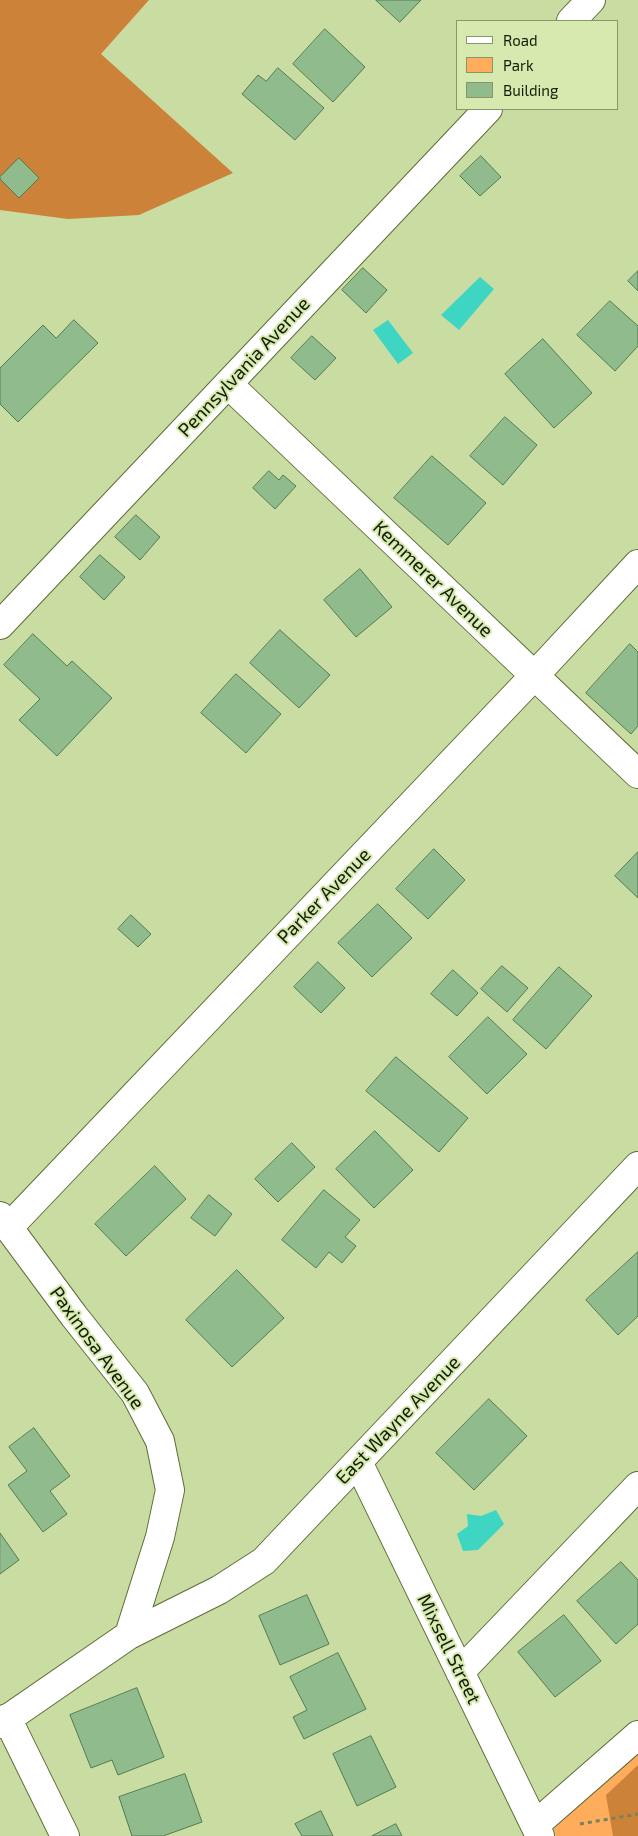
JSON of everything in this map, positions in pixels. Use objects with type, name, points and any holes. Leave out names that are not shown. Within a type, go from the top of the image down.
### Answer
[{"type":"street","points":[[572,20],[591,0]]},
{"type":"street","name":"Pennsylvania Avenue","points":[[0,626],[487,110]]},
{"type":"street","name":"Kemmerer Avenue","points":[[228,384],[638,774]]},
{"type":"street","name":"Parker Avenue","points":[[4,1221],[535,675],[638,564]]},
{"type":"street","name":"East Wayne Avenue","points":[[4,1721],[129,1635],[219,1590],[264,1561],[638,1166]]},
{"type":"street","name":"Paxinosa Avenue","points":[[4,1221],[74,1316],[135,1393],[160,1441],[170,1490],[160,1537],[129,1635]]},
{"type":"street","name":"Mixsell Street","points":[[358,1462],[537,1831]]},
{"type":"street","points":[[460,1672],[638,1486]]},
{"type":"street","points":[[4,1721],[65,1836]]},
{"type":"street","points":[[537,1831],[638,1735]]},
{"type":"path","points":[[578,1824],[588,1824],[638,1814]]},
{"type":"green space","points":[[638,1750],[638,1836],[556,1836],[553,1830],[573,1808]]},
{"type":"shaded area","points":[[0,0],[149,0],[101,54],[233,173],[139,215],[68,219],[0,210]]},
{"type":"shaded area","points":[[638,1765],[638,1836],[613,1836],[606,1795]]},
{"type":"water","points":[[480,277],[494,289],[459,330],[441,315]]},
{"type":"water","points":[[388,320],[413,353],[398,364],[373,330]]},
{"type":"water","points":[[496,1510],[504,1524],[478,1550],[463,1551],[457,1534],[468,1526],[467,1514],[481,1516]]},
{"type":"building","points":[[376,0],[421,0],[400,22]]},
{"type":"building","points":[[325,29],[365,67],[333,102],[293,64]]},
{"type":"building","points":[[278,68],[324,108],[295,140],[242,94],[258,75],[266,81]]},
{"type":"building","points":[[481,156],[501,177],[480,196],[460,176]]},
{"type":"building","points":[[19,158],[39,178],[19,198],[0,177]]},
{"type":"building","points":[[363,268],[387,290],[366,313],[342,290]]},
{"type":"building","points":[[638,271],[638,291],[628,281]]},
{"type":"building","points":[[610,301],[638,326],[638,346],[615,371],[577,335]]},
{"type":"building","points":[[74,320],[98,343],[18,422],[0,404],[0,368],[43,325],[56,338]]},
{"type":"building","points":[[312,336],[336,358],[315,380],[291,358]]},
{"type":"building","points":[[543,339],[592,393],[554,428],[505,374]]},
{"type":"building","points":[[505,417],[537,445],[503,485],[470,456]]},
{"type":"building","points":[[432,456],[486,503],[448,545],[394,498]]},
{"type":"building","points":[[269,471],[279,480],[283,475],[296,486],[275,509],[253,488]]},
{"type":"building","points":[[136,515],[160,537],[140,560],[115,537]]},
{"type":"building","points":[[100,555],[125,577],[104,600],[80,577]]},
{"type":"building","points":[[360,569],[392,607],[356,637],[324,600]]},
{"type":"building","points":[[280,630],[330,675],[299,708],[250,663]]},
{"type":"building","points":[[33,634],[67,666],[72,661],[112,698],[57,756],[19,720],[40,699],[4,665]]},
{"type":"building","points":[[630,644],[638,652],[638,726],[631,734],[586,693]]},
{"type":"building","points":[[236,674],[281,714],[246,753],[201,713]]},
{"type":"building","points":[[434,849],[465,880],[428,919],[396,889]]},
{"type":"building","points":[[638,852],[638,898],[615,876]]},
{"type":"building","points":[[378,904],[412,938],[372,977],[338,943]]},
{"type":"building","points":[[131,915],[151,934],[138,947],[118,929]]},
{"type":"building","points":[[318,962],[345,988],[321,1013],[294,987]]},
{"type":"building","points":[[502,966],[528,988],[507,1012],[481,989]]},
{"type":"building","points":[[559,967],[592,996],[546,1049],[513,1020]]},
{"type":"building","points":[[453,970],[478,993],[457,1016],[431,994]]},
{"type":"building","points":[[488,1017],[527,1054],[487,1094],[449,1057]]},
{"type":"building","points":[[396,1057],[468,1118],[439,1152],[366,1091]]},
{"type":"building","points":[[375,1131],[413,1170],[374,1208],[336,1169]]},
{"type":"building","points":[[292,1143],[315,1167],[278,1202],[255,1179]]},
{"type":"building","points":[[155,1166],[186,1199],[126,1256],[95,1224]]},
{"type":"building","points":[[324,1190],[360,1220],[345,1237],[356,1246],[342,1263],[329,1252],[316,1268],[282,1240]]},
{"type":"building","points":[[209,1195],[232,1214],[215,1236],[191,1218]]},
{"type":"building","points":[[638,1252],[638,1316],[618,1335],[586,1300]]},
{"type":"building","points":[[237,1270],[284,1318],[232,1367],[186,1320]]},
{"type":"building","points":[[489,1399],[527,1436],[474,1490],[436,1453]]},
{"type":"building","points":[[34,1428],[70,1476],[50,1491],[67,1514],[43,1532],[8,1485],[27,1471],[9,1447]]},
{"type":"building","points":[[0,1533],[19,1560],[0,1574]]},
{"type":"building","points":[[621,1562],[638,1580],[638,1624],[616,1644],[577,1601]]},
{"type":"building","points":[[307,1595],[329,1644],[280,1665],[259,1616]]},
{"type":"building","points":[[564,1615],[601,1661],[555,1697],[518,1652]]},
{"type":"building","points":[[338,1653],[366,1709],[304,1739],[293,1717],[307,1710],[290,1677]]},
{"type":"building","points":[[137,1688],[164,1757],[118,1775],[112,1760],[91,1768],[70,1715]]},
{"type":"building","points":[[371,1736],[396,1787],[357,1806],[333,1754]]},
{"type":"building","points":[[185,1774],[202,1822],[163,1836],[132,1836],[119,1797]]},
{"type":"building","points":[[321,1811],[333,1836],[302,1836],[295,1824]]},
{"type":"building","points":[[396,1824],[402,1836],[372,1836]]}]
